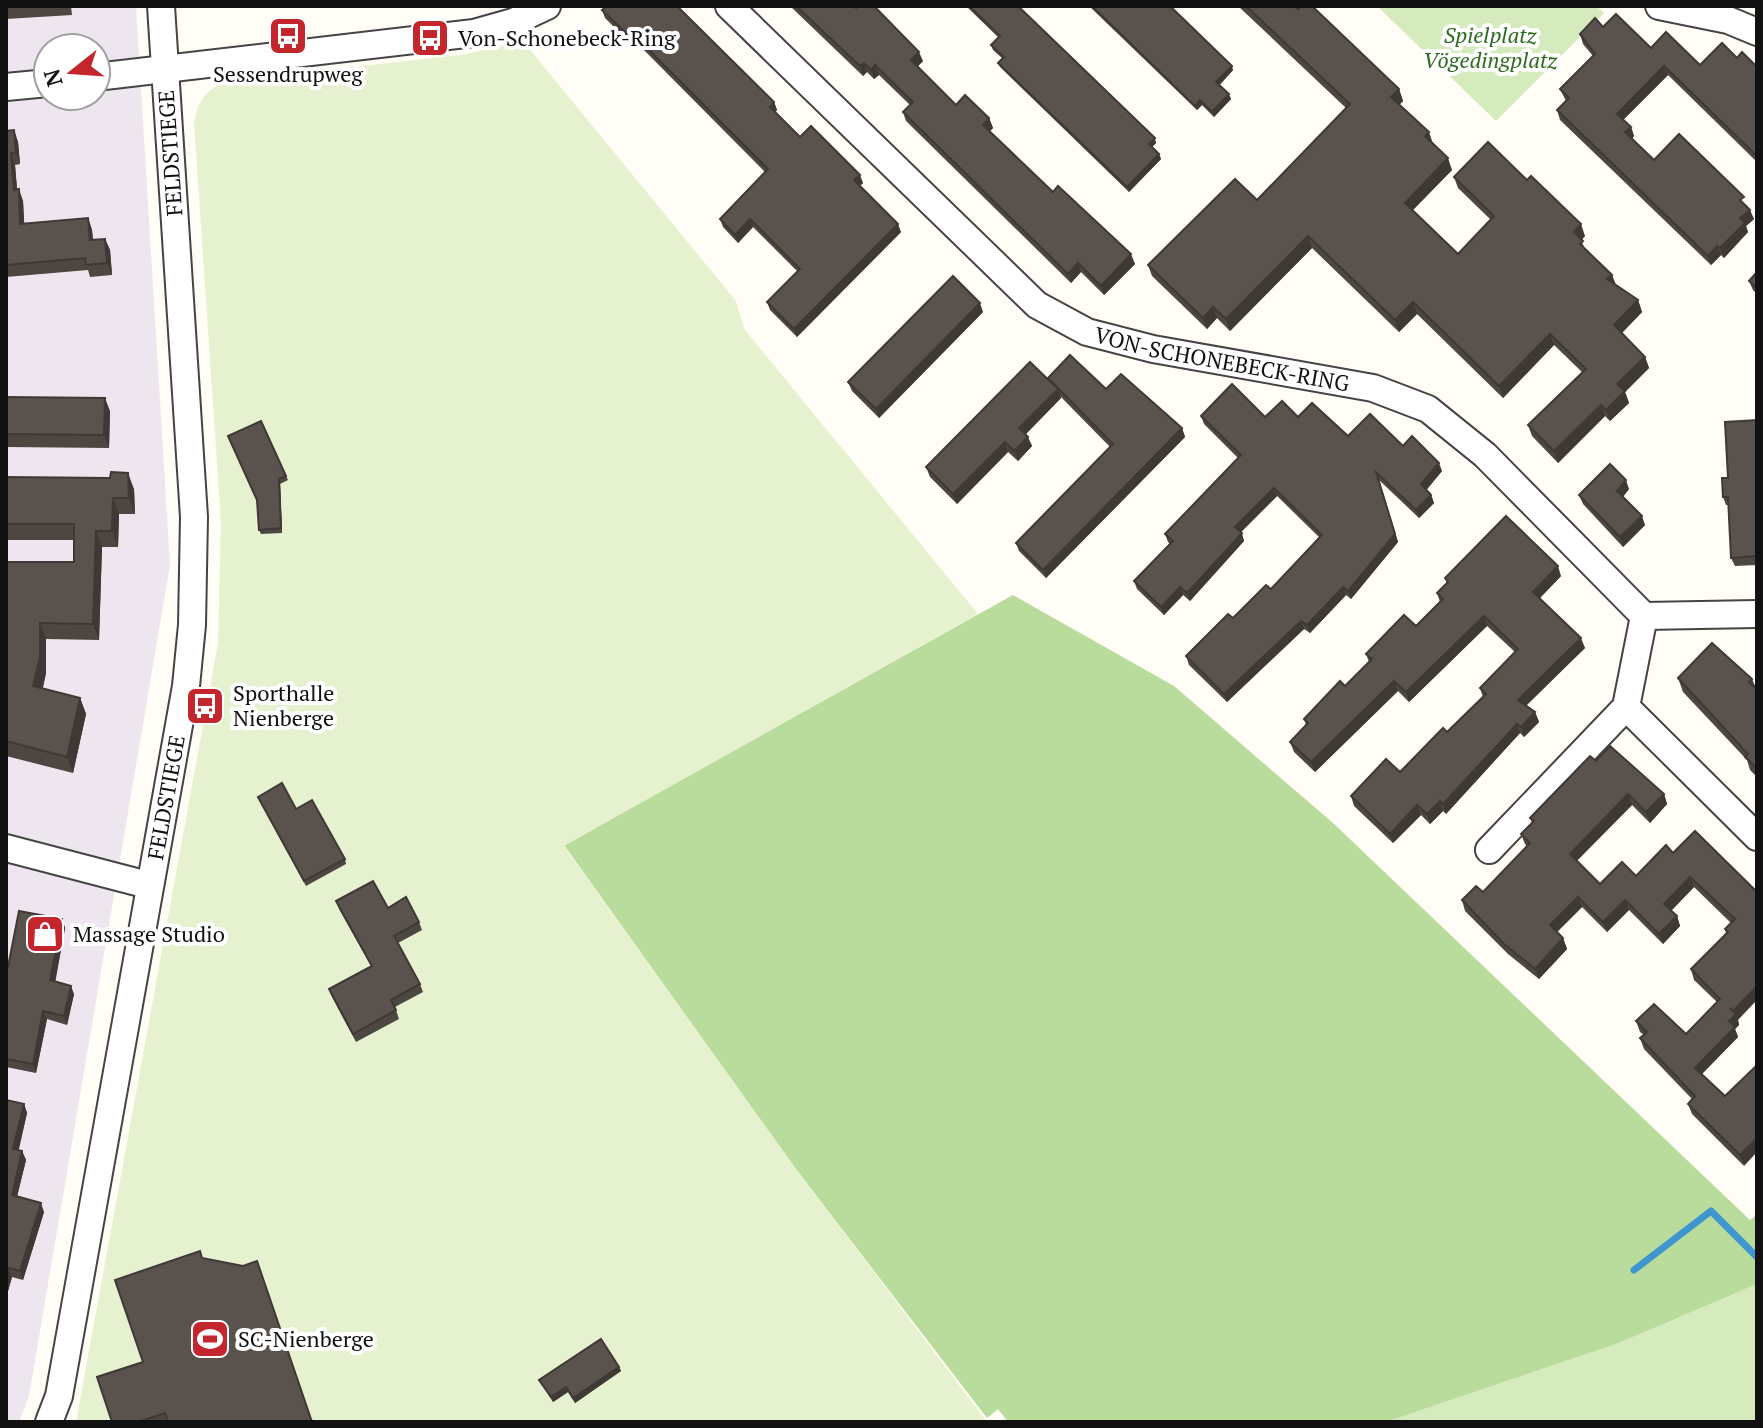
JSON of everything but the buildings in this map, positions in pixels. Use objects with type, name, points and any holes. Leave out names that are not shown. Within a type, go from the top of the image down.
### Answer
[{"type":"street","name":"FELDSTIEGE","points":[[49,1422],[59,1396],[186,686],[195,577],[193,500],[161,6]]},
{"type":"street","name":"FELDSTIEGE","points":[[164,70],[474,33],[513,22],[547,6]]},
{"type":"street","name":"VON-SCHONEBECK-RING","points":[[729,6],[1037,305],[1087,332],[1153,349],[1373,388],[1428,409],[1485,455],[1644,616]]},
{"type":"street","points":[[1659,6],[1673,12],[1728,20],[1757,32]]},
{"type":"street","points":[[112,75],[164,70]]},
{"type":"street","points":[[6,87],[32,85]]},
{"type":"street","points":[[1489,850],[1626,707],[1644,616],[1757,614]]},
{"type":"street","points":[[1626,707],[1757,837]]},
{"type":"street","points":[[6,848],[148,885]]},
{"type":"shaded area","points":[[6,6],[136,6],[170,565],[29,1396],[19,1422],[6,1422]]},
{"type":"green space","name":"Spielplatz Vögedingplatz","points":[[1377,6],[1596,6],[1604,13],[1496,121]]},
{"type":"green space","points":[[522,40],[736,301],[745,330],[978,614],[564,846],[794,1166],[987,1422],[76,1422],[218,643],[221,523],[194,122],[196,114],[211,90],[231,81],[467,54]]},
{"type":"green space","points":[[1013,595],[1174,686],[1333,823],[1750,1220],[1757,1214],[1757,1284],[1619,1343],[1386,1422],[1008,1422],[998,1409],[987,1418],[792,1164],[564,845]]},
{"type":"green space","points":[[1757,1284],[1757,1422],[1386,1422],[1619,1343]]},
{"type":"waterway","points":[[1634,1270],[1711,1211],[1757,1257]]},
{"type":"place","name":"Sessendrupweg","points":[[288,36]]},
{"type":"place","name":"Von-Schonebeck-Ring","points":[[430,38]]},
{"type":"place","name":"Sporthalle Nienberge","points":[[205,706]]},
{"type":"place","name":"Massage Studio","points":[[45,934]]},
{"type":"place","name":"SC-Nienberge","points":[[210,1339]]}]
